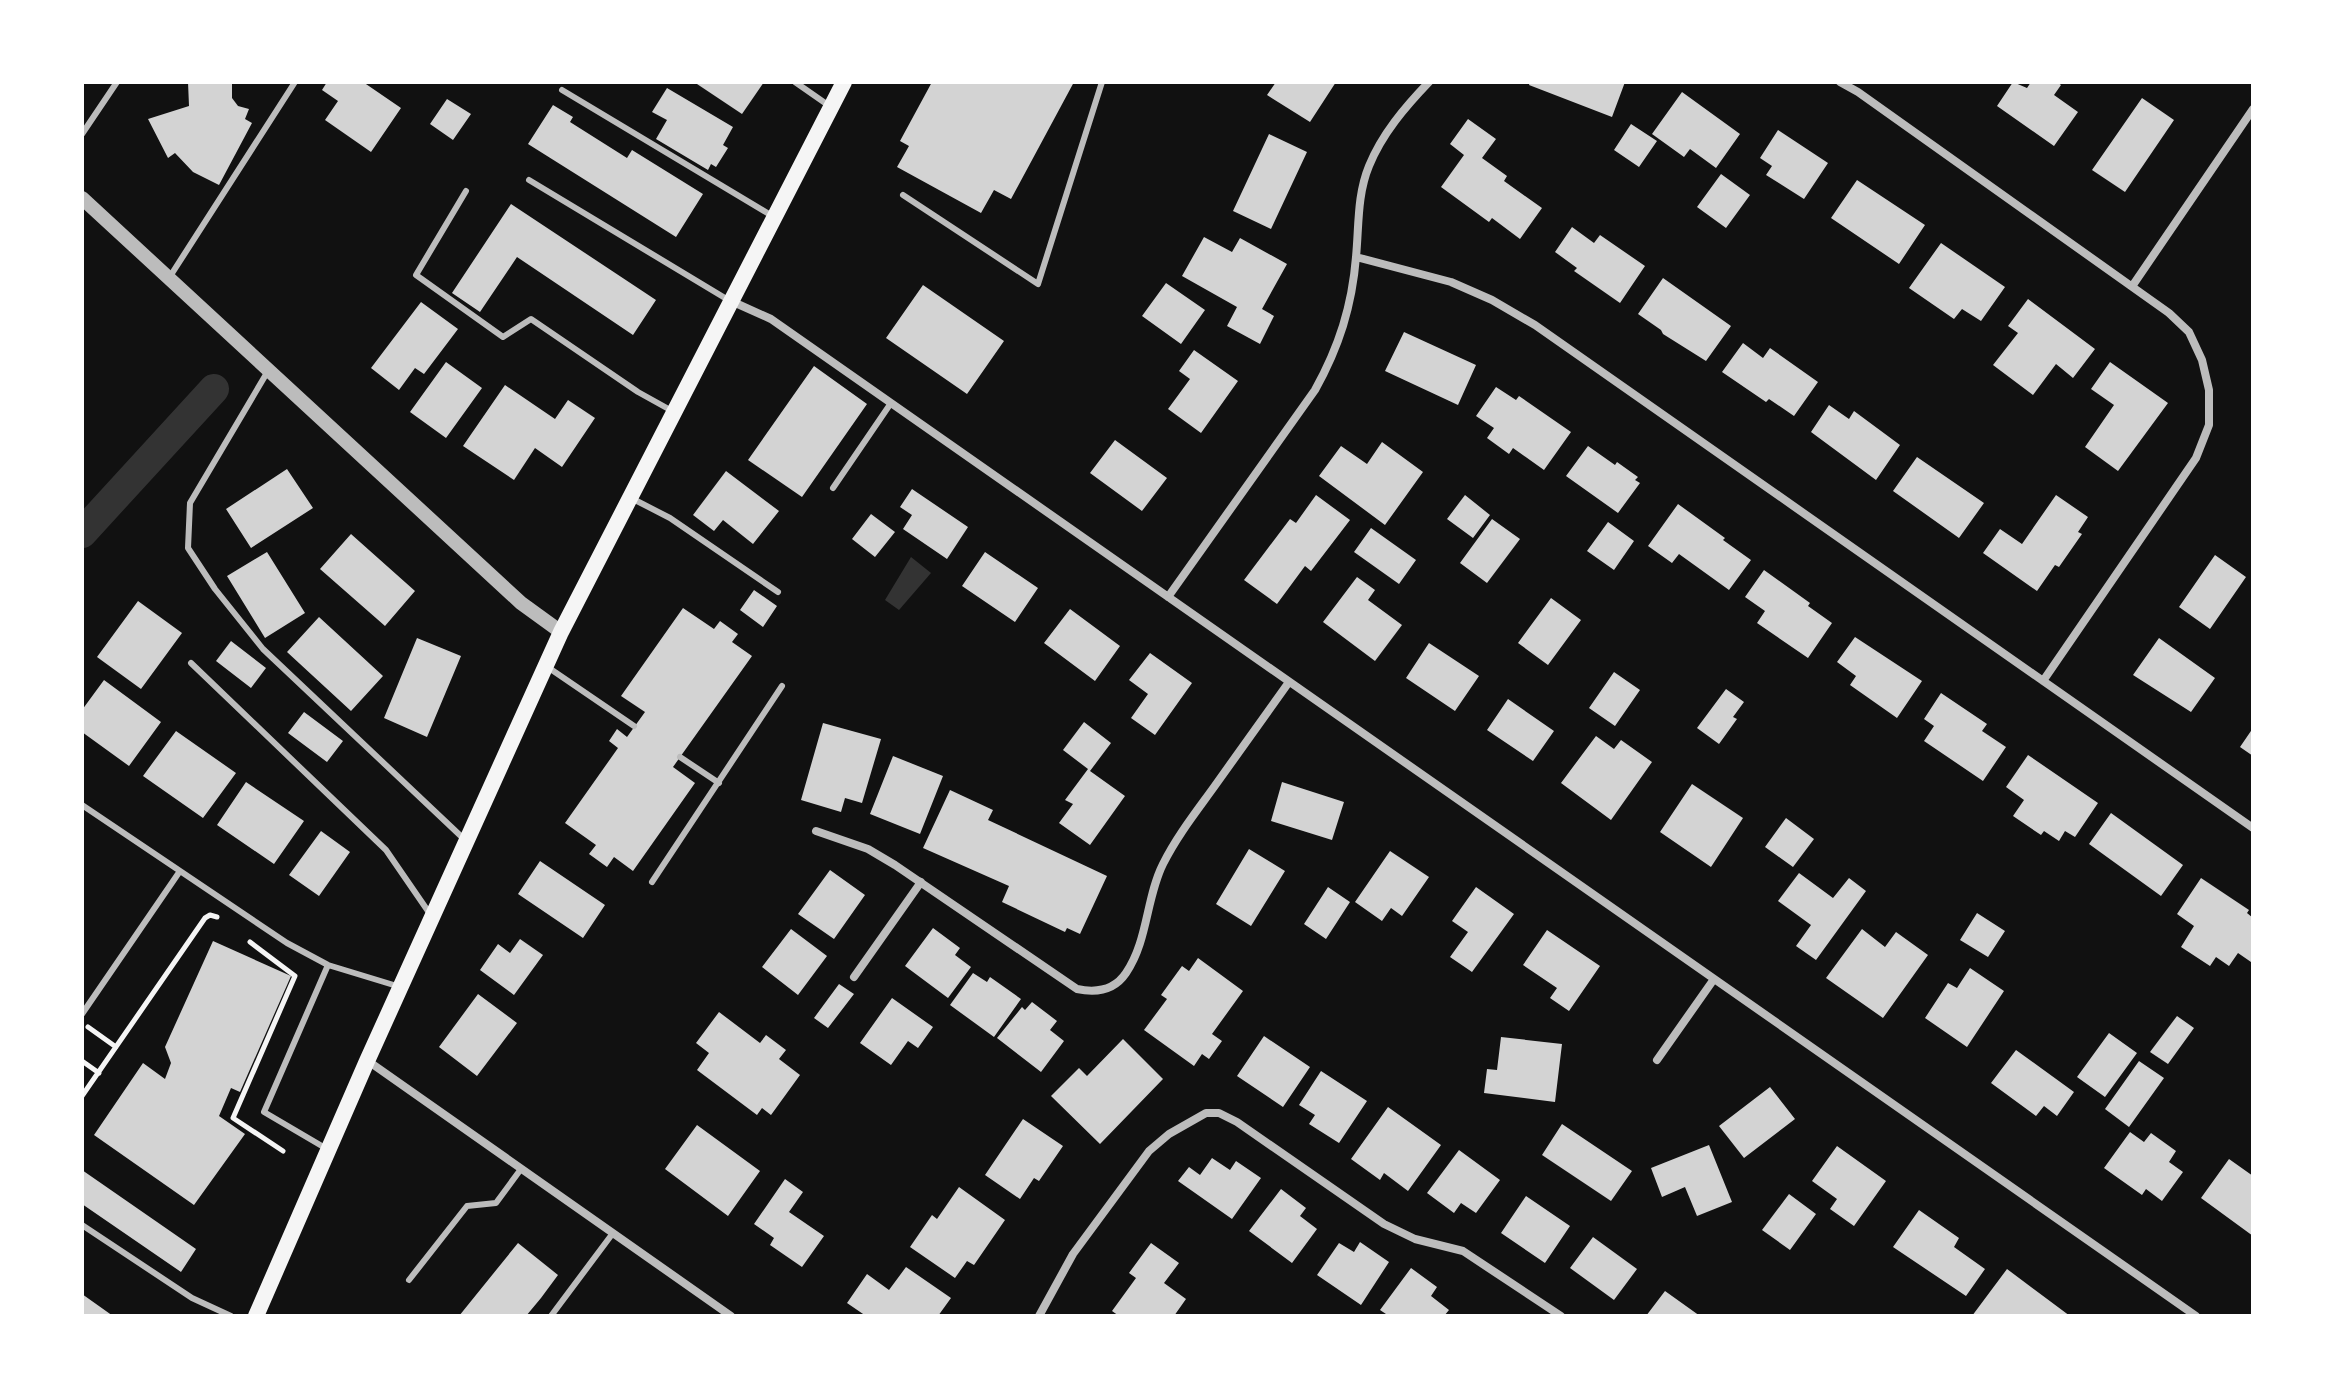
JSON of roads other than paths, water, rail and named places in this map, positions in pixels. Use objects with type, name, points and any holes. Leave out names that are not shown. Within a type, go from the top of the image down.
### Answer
[{"type":"main road","points":[[256,1316],[367,1061],[561,632],[844,82]]},
{"type":"street","points":[[1168,597],[1315,390],[1334,355],[1350,302],[1358,205],[1368,167],[1399,115],[1429,82]]},
{"type":"street","points":[[1840,82],[2133,285],[2189,332],[2202,360],[2209,390],[2209,425],[2196,458],[2043,681]]},
{"type":"street","points":[[2133,285],[2253,109]]},
{"type":"street","points":[[82,198],[521,603],[561,632]]},
{"type":"street","points":[[1356,257],[1451,282],[1492,300],[1535,325],[2253,828]]},
{"type":"street","points":[[730,301],[771,319],[2196,1316]]},
{"type":"street","points":[[816,831],[868,849],[1065,982],[1077,989],[1098,991],[1115,985],[1125,974],[1138,946],[1153,888],[1163,864],[1182,832],[1289,682]]},
{"type":"street","points":[[854,977],[921,882]]},
{"type":"street","points":[[1657,1060],[1714,979]]},
{"type":"street","points":[[367,1061],[731,1316]]},
{"type":"street","points":[[1039,1316],[1073,1254],[1149,1151],[1169,1134],[1206,1113],[1219,1113],[1237,1122],[1384,1224],[1415,1239],[1463,1251],[1561,1316]]},
{"type":"lane","points":[[82,134],[117,82]]},
{"type":"lane","points":[[169,278],[295,82]]},
{"type":"lane","points":[[795,82],[831,107]]},
{"type":"lane","points":[[903,195],[1038,284],[1102,82]]},
{"type":"lane","points":[[562,90],[774,217]]},
{"type":"lane","points":[[529,180],[730,301]]},
{"type":"lane","points":[[466,191],[416,275],[503,337],[531,319],[638,392],[674,412]]},
{"type":"lane","points":[[269,370],[190,503],[188,548],[215,589],[263,649],[466,842]]},
{"type":"lane","points":[[833,488],[891,403]]},
{"type":"lane","points":[[630,497],[670,518],[778,592]]},
{"type":"lane","points":[[191,663],[386,850],[432,917]]},
{"type":"lane","points":[[546,666],[634,726]]},
{"type":"lane","points":[[652,882],[782,686]]},
{"type":"lane","points":[[680,757],[719,783]]},
{"type":"lane","points":[[82,805],[287,943],[328,965],[401,987]]},
{"type":"lane","points":[[82,1014],[180,871]]},
{"type":"lane","points":[[328,965],[264,1112],[328,1150]]},
{"type":"lane","points":[[409,1280],[467,1206],[496,1203],[521,1169]]},
{"type":"lane","points":[[82,1225],[192,1298],[231,1316]]},
{"type":"lane","points":[[551,1316],[613,1233]]},
{"type":"waterway","points":[[82,533],[214,389]]}]
